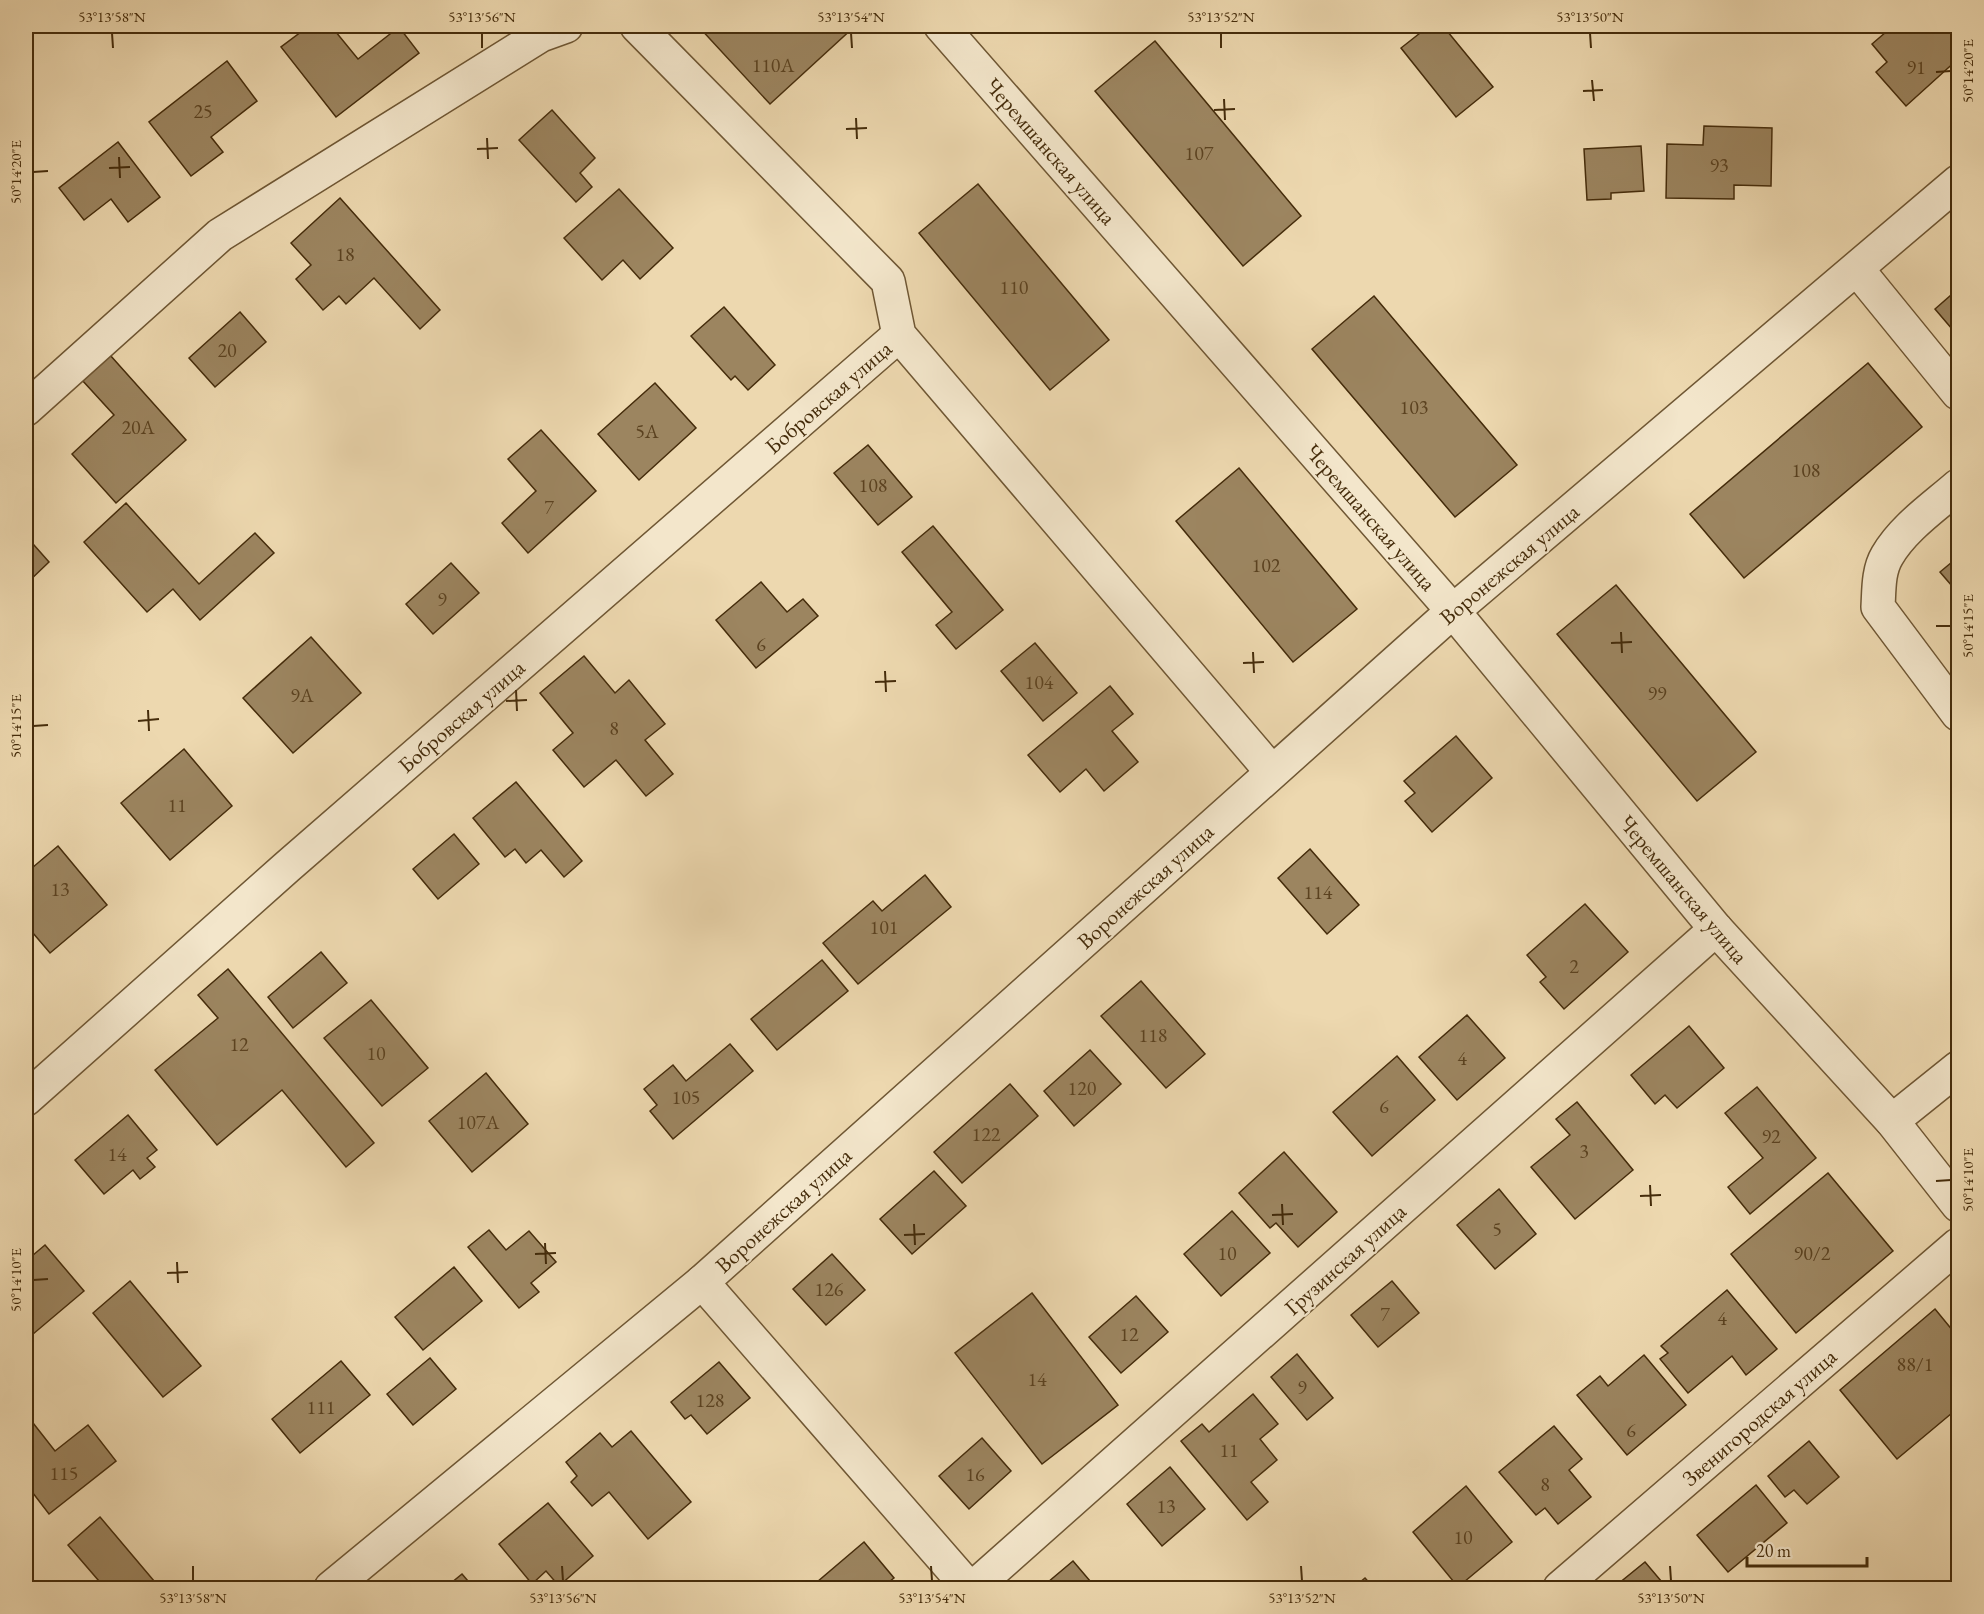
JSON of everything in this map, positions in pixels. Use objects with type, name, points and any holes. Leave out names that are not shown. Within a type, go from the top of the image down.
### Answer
[{"type":"street","points":[[26,409],[220,235],[541,35],[566,26]]},
{"type":"street","points":[[637,26],[888,281],[899,335],[1272,772]]},
{"type":"street","name":"Черемшанская улица","points":[[941,26],[1453,611],[1716,929],[1892,1121],[1959,1205]]},
{"type":"street","name":"Воронежская улица","points":[[332,1588],[702,1282],[1453,611],[1959,182]]},
{"type":"street","points":[[1857,269],[1959,393]]},
{"type":"street","name":"Бобровская улица","points":[[26,1099],[288,867],[899,335]]},
{"type":"street","points":[[1959,486],[1917,522],[1886,557],[1881,574],[1878,608],[1959,714]]},
{"type":"street","name":"Грузинская улица","points":[[971,1588],[1716,929]]},
{"type":"street","points":[[1892,1121],[1959,1068]]},
{"type":"street","name":"Звенигородская улица","points":[[1560,1588],[1959,1245]]},
{"type":"street","points":[[702,1282],[971,1588]]},
{"type":"building","points":[[309,26],[331,26],[358,59],[399,27],[419,53],[336,117],[281,47]]},
{"type":"building","points":[[698,26],[855,26],[770,104]]},
{"type":"building","points":[[1429,26],[1443,26],[1493,87],[1456,117],[1401,48]]},
{"type":"building","points":[[1893,26],[1958,26],[1958,59],[1906,106],[1876,72],[1887,62],[1872,44]]},
{"type":"building","points":[[1155,41],[1301,216],[1243,266],[1095,91]]},
{"type":"building","points":[[227,61],[257,101],[211,137],[223,152],[191,176],[149,122]]},
{"type":"building","points":[[552,110],[595,158],[580,173],[592,187],[576,202],[519,140]]},
{"type":"building","points":[[1704,126],[1772,128],[1771,186],[1734,185],[1734,199],[1666,198],[1667,144],[1703,145]]},
{"type":"building","points":[[118,142],[160,197],[128,222],[111,199],[84,220],[59,188]]},
{"type":"building","points":[[1641,146],[1644,191],[1611,193],[1611,199],[1587,200],[1584,149]]},
{"type":"building","points":[[978,184],[1109,340],[1050,390],[919,233]]},
{"type":"building","points":[[619,189],[673,248],[640,279],[623,260],[602,280],[564,238]]},
{"type":"building","points":[[340,198],[440,310],[420,329],[374,278],[346,304],[339,296],[323,310],[296,279],[311,265],[291,243]]},
{"type":"building","points":[[1958,289],[1958,336],[1935,309]]},
{"type":"building","points":[[1374,296],[1517,465],[1455,517],[1312,349]]},
{"type":"building","points":[[724,307],[775,365],[748,390],[735,376],[731,380],[691,336]]},
{"type":"building","points":[[240,312],[266,342],[215,387],[189,358]]},
{"type":"building","points":[[110,355],[186,440],[116,503],[72,454],[114,415],[82,380]]},
{"type":"building","points":[[1868,363],[1922,427],[1744,578],[1690,514]]},
{"type":"building","points":[[655,383],[696,428],[639,480],[598,434]]},
{"type":"building","points":[[541,430],[596,491],[528,553],[502,523],[536,491],[508,459]]},
{"type":"building","points":[[868,445],[912,497],[878,525],[834,473]]},
{"type":"building","points":[[1239,468],[1357,609],[1293,662],[1176,521]]},
{"type":"building","points":[[126,503],[199,584],[255,533],[274,553],[200,620],[173,589],[147,612],[84,542]]},
{"type":"building","points":[[933,526],[1003,610],[956,649],[936,625],[952,612],[902,552]]},
{"type":"building","points":[[26,536],[49,562],[26,584]]},
{"type":"building","points":[[1958,557],[1958,593],[1940,572]]},
{"type":"building","points":[[451,563],[479,593],[433,634],[406,604]]},
{"type":"building","points":[[761,582],[787,612],[803,599],[818,616],[756,668],[716,620]]},
{"type":"building","points":[[1616,585],[1756,752],[1697,801],[1557,634]]},
{"type":"building","points":[[311,637],[361,693],[293,753],[243,698]]},
{"type":"building","points":[[1035,643],[1077,693],[1043,721],[1001,671]]},
{"type":"building","points":[[584,656],[615,693],[629,680],[665,724],[645,740],[673,774],[646,796],[616,760],[584,787],[553,750],[573,733],[540,693]]},
{"type":"building","points":[[1110,686],[1133,714],[1112,731],[1138,762],[1104,791],[1086,769],[1060,792],[1028,755]]},
{"type":"building","points":[[1456,736],[1492,778],[1432,832],[1405,801],[1415,793],[1404,781]]},
{"type":"building","points":[[184,749],[232,806],[170,860],[121,803]]},
{"type":"building","points":[[516,782],[582,861],[564,877],[541,850],[526,863],[515,849],[505,857],[473,818]]},
{"type":"building","points":[[454,834],[479,864],[438,899],[413,869]]},
{"type":"building","points":[[58,846],[107,905],[50,953],[27,926],[33,920],[26,911],[26,873]]},
{"type":"building","points":[[1310,849],[1359,905],[1327,934],[1278,878]]},
{"type":"building","points":[[925,875],[951,907],[858,984],[823,943],[873,901],[882,911]]},
{"type":"building","points":[[1585,904],[1628,952],[1564,1009],[1540,982],[1546,977],[1527,955]]},
{"type":"building","points":[[321,952],[347,983],[293,1028],[268,997]]},
{"type":"building","points":[[822,960],[848,991],[777,1050],[751,1019]]},
{"type":"building","points":[[228,969],[374,1143],[346,1167],[282,1090],[217,1145],[155,1070],[218,1018],[198,995]]},
{"type":"building","points":[[1141,981],[1205,1054],[1166,1088],[1101,1016]]},
{"type":"building","points":[[371,1000],[428,1068],[382,1106],[324,1038]]},
{"type":"building","points":[[1467,1015],[1505,1058],[1457,1100],[1419,1057]]},
{"type":"building","points":[[1689,1026],[1724,1068],[1677,1108],[1665,1095],[1655,1104],[1631,1075]]},
{"type":"building","points":[[730,1044],[753,1071],[673,1139],[650,1111],[657,1105],[644,1089],[673,1065],[686,1081]]},
{"type":"building","points":[[1090,1050],[1121,1084],[1074,1126],[1044,1091]]},
{"type":"building","points":[[1397,1056],[1435,1100],[1372,1156],[1333,1112]]},
{"type":"building","points":[[486,1073],[528,1124],[472,1172],[429,1121]]},
{"type":"building","points":[[1010,1084],[1038,1116],[962,1183],[934,1152]]},
{"type":"building","points":[[1757,1087],[1816,1158],[1750,1214],[1728,1187],[1763,1158],[1725,1113]]},
{"type":"building","points":[[1577,1102],[1633,1170],[1575,1219],[1531,1167],[1570,1135],[1556,1119]]},
{"type":"building","points":[[128,1115],[157,1150],[147,1158],[155,1167],[140,1179],[133,1170],[104,1194],[75,1160]]},
{"type":"building","points":[[1284,1152],[1337,1212],[1298,1247],[1276,1223],[1270,1228],[1239,1193]]},
{"type":"building","points":[[934,1171],[966,1206],[912,1254],[880,1219]]},
{"type":"building","points":[[1828,1173],[1893,1251],[1796,1333],[1731,1254]]},
{"type":"building","points":[[1499,1189],[1536,1234],[1495,1269],[1457,1225]]},
{"type":"building","points":[[1232,1211],[1270,1253],[1221,1296],[1184,1254]]},
{"type":"building","points":[[489,1230],[506,1250],[529,1231],[556,1262],[531,1283],[539,1292],[519,1308],[468,1247]]},
{"type":"building","points":[[45,1245],[84,1291],[26,1340],[26,1261]]},
{"type":"building","points":[[832,1254],[865,1290],[826,1325],[793,1289]]},
{"type":"building","points":[[454,1267],[482,1301],[423,1350],[395,1317]]},
{"type":"building","points":[[130,1281],[201,1366],[163,1397],[93,1313]]},
{"type":"building","points":[[1392,1281],[1419,1313],[1378,1347],[1351,1315]]},
{"type":"building","points":[[1727,1290],[1777,1349],[1746,1375],[1732,1356],[1688,1393],[1660,1359],[1668,1353],[1661,1346]]},
{"type":"building","points":[[1032,1293],[1118,1405],[1042,1464],[955,1353]]},
{"type":"building","points":[[1136,1296],[1168,1332],[1121,1373],[1089,1337]]},
{"type":"building","points":[[1935,1309],[1958,1337],[1958,1408],[1897,1459],[1840,1390]]},
{"type":"building","points":[[1297,1354],[1333,1398],[1307,1420],[1271,1377]]},
{"type":"building","points":[[1644,1355],[1686,1405],[1627,1455],[1577,1395],[1600,1376],[1608,1386]]},
{"type":"building","points":[[430,1358],[456,1389],[413,1425],[387,1394]]},
{"type":"building","points":[[341,1361],[370,1395],[300,1453],[272,1419]]},
{"type":"building","points":[[719,1362],[750,1398],[707,1434],[691,1415],[685,1419],[671,1402]]},
{"type":"building","points":[[1253,1394],[1278,1424],[1260,1439],[1277,1460],[1251,1482],[1268,1502],[1247,1520],[1181,1441],[1202,1424],[1209,1432]]},
{"type":"building","points":[[26,1414],[55,1451],[88,1425],[116,1461],[49,1514],[26,1484]]},
{"type":"building","points":[[1554,1426],[1582,1459],[1569,1470],[1591,1497],[1558,1524],[1545,1508],[1536,1515],[1499,1472]]},
{"type":"building","points":[[631,1431],[691,1502],[648,1539],[609,1492],[592,1506],[571,1482],[577,1476],[566,1462],[600,1433],[612,1447]]},
{"type":"building","points":[[982,1438],[1011,1471],[969,1509],[939,1476]]},
{"type":"building","points":[[1809,1441],[1839,1477],[1807,1504],[1794,1490],[1785,1497],[1768,1476]]},
{"type":"building","points":[[1170,1467],[1205,1509],[1162,1546],[1127,1504]]},
{"type":"building","points":[[1756,1485],[1787,1523],[1728,1572],[1697,1535]]},
{"type":"building","points":[[1466,1486],[1512,1542],[1458,1587],[1413,1532]]},
{"type":"building","points":[[548,1503],[593,1556],[559,1586],[546,1571],[532,1584],[499,1544]]},
{"type":"building","points":[[100,1517],[160,1588],[105,1588],[68,1545]]},
{"type":"building","points":[[864,1542],[894,1578],[881,1588],[810,1588]]},
{"type":"building","points":[[1073,1561],[1096,1588],[1041,1588]]},
{"type":"building","points":[[1645,1562],[1667,1588],[1613,1588]]},
{"type":"building","points":[[462,1574],[474,1588],[445,1588]]},
{"type":"building","points":[[1365,1578],[1374,1588],[1353,1588]]}]
